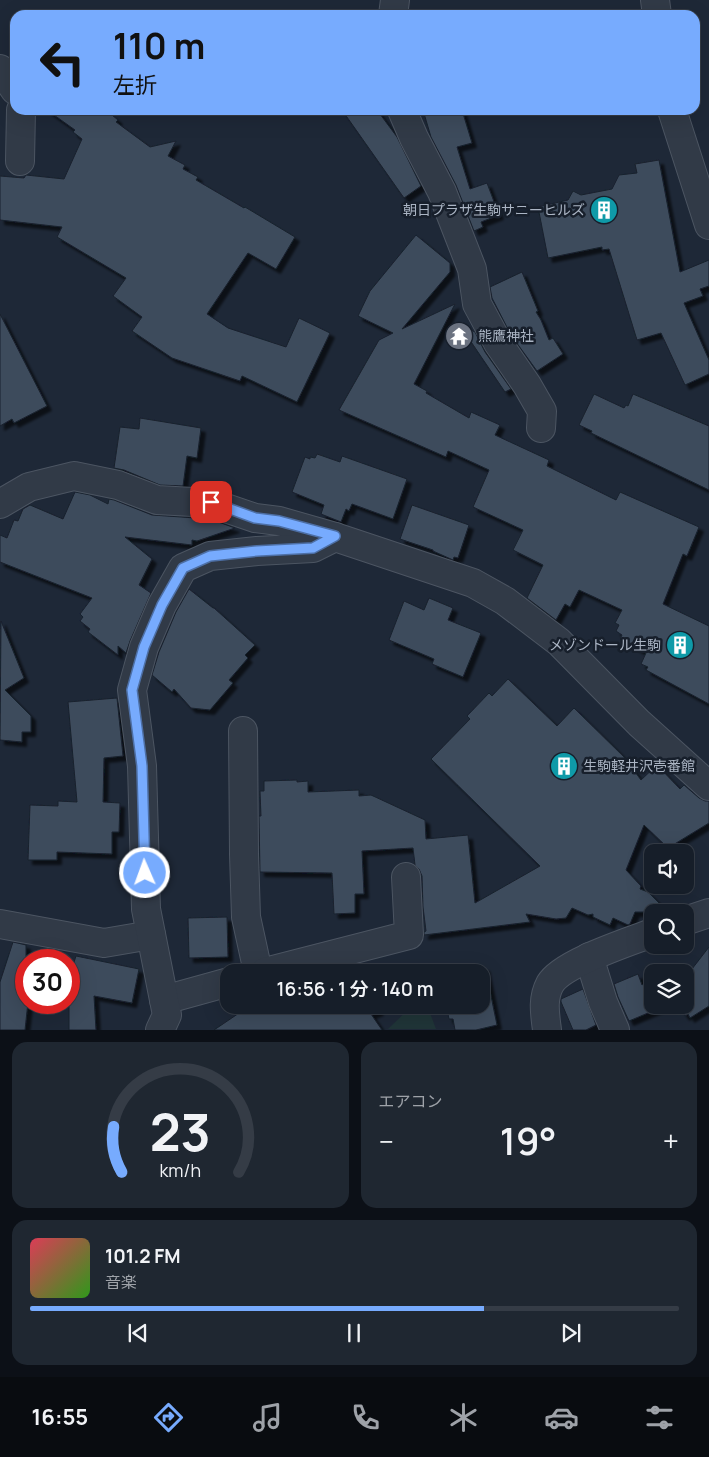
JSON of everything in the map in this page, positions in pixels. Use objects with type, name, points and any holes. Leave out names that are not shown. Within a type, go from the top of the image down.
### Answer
[{"type":"street","points":[[0,69],[10,83]]},
{"type":"street","points":[[20,162],[21,115]]},
{"type":"street","points":[[404,115],[442,192],[459,235],[472,269],[477,304],[498,343],[527,385],[542,411],[542,428]]},
{"type":"street","points":[[674,115],[709,225]]},
{"type":"street","points":[[0,504],[29,487],[74,476],[118,486],[157,500],[211,502],[255,518],[279,521],[335,536],[473,583],[505,601],[559,642],[640,723],[709,786]]},
{"type":"street","points":[[160,1030],[167,1015],[146,909],[142,766],[132,690],[144,647],[162,605],[183,568],[210,556],[313,548],[335,536]]},
{"type":"street","points":[[243,730],[246,916],[256,964]]},
{"type":"street","points":[[296,964],[409,935],[406,877]]},
{"type":"street","points":[[694,918],[709,913]]},
{"type":"street","points":[[0,924],[104,943],[151,935]]},
{"type":"street","points":[[547,1030],[544,1002],[551,983],[558,975],[589,957],[644,936]]},
{"type":"street","points":[[589,957],[602,1002],[615,1030]]},
{"type":"street","points":[[164,1000],[220,984]]},
{"type":"green space","points":[[404,1014],[430,1014],[436,1029],[388,1029]]},
{"type":"building","points":[[54,115],[112,115],[118,120],[116,122],[150,147],[176,141],[168,156],[185,165],[183,169],[198,177],[196,180],[295,237],[276,269],[248,253],[207,314],[228,328],[286,347],[299,318],[330,333],[297,402],[242,376],[240,381],[172,358],[132,331],[142,317],[113,296],[126,278],[57,237],[62,227],[0,220],[0,176],[24,178],[26,175],[64,179],[82,139],[73,132],[75,130]]},
{"type":"building","points":[[346,115],[381,115],[397,137],[421,186],[404,198]]},
{"type":"building","points":[[424,115],[464,115],[472,143],[457,147],[470,189],[487,183],[499,215],[481,222],[483,227],[474,231],[456,185],[431,137]]},
{"type":"building","points":[[659,160],[680,272],[709,260],[709,286],[700,289],[703,296],[684,303],[709,360],[709,374],[685,385],[661,333],[637,340],[609,249],[602,250],[602,247],[548,258],[538,207],[568,200],[573,191],[581,195],[612,189],[619,175],[637,173],[635,164]]},
{"type":"building","points":[[416,235],[450,263],[450,272],[402,329],[455,304],[414,384],[469,418],[471,412],[500,425],[495,435],[549,460],[547,466],[616,500],[620,492],[699,527],[687,556],[683,554],[663,604],[709,626],[709,704],[646,670],[648,667],[641,664],[646,653],[620,639],[622,635],[616,631],[619,625],[615,623],[622,610],[579,590],[570,607],[565,604],[556,620],[527,598],[543,565],[513,550],[523,530],[473,507],[489,470],[448,451],[446,457],[339,410],[379,340],[393,333],[358,316],[370,291]]},
{"type":"building","points":[[522,272],[538,311],[536,312],[549,340],[553,338],[563,354],[537,371],[511,335],[492,298],[490,287]]},
{"type":"building","points":[[0,314],[47,406],[14,423],[12,419],[0,426]]},
{"type":"building","points":[[459,324],[475,332],[485,352],[511,389],[505,392]]},
{"type":"building","points":[[594,394],[624,408],[626,405],[628,406],[633,394],[709,426],[709,490],[591,433],[592,431],[579,425]]},
{"type":"building","points":[[140,418],[201,428],[197,458],[187,456],[183,486],[160,485],[124,470],[114,468],[120,427],[139,429]]},
{"type":"building","points":[[317,454],[340,462],[342,456],[407,479],[393,519],[352,504],[349,511],[346,509],[341,522],[321,514],[324,505],[292,492],[305,457],[315,458]]},
{"type":"building","points":[[75,492],[90,495],[108,504],[109,499],[114,500],[152,515],[210,519],[235,528],[197,541],[192,540],[192,545],[125,537],[152,559],[139,585],[151,593],[126,653],[118,646],[118,655],[88,632],[90,629],[80,621],[83,617],[80,614],[92,598],[0,562],[0,535],[7,538],[14,520],[18,521],[23,509],[30,505],[63,519]]},
{"type":"building","points":[[412,505],[469,525],[458,558],[454,557],[453,560],[433,550],[400,539]]},
{"type":"building","points":[[189,589],[214,608],[255,645],[245,655],[248,658],[229,680],[233,683],[210,710],[191,708],[174,689],[172,692],[152,675],[159,652],[176,612]]},
{"type":"building","points":[[429,598],[453,608],[448,620],[481,633],[463,677],[432,664],[434,659],[389,640],[404,601],[424,610]]},
{"type":"building","points":[[1,621],[24,678],[5,690],[31,716],[31,732],[22,732],[22,742],[0,740]]},
{"type":"building","points":[[508,679],[557,726],[574,708],[624,757],[641,780],[657,765],[680,789],[684,785],[699,798],[709,801],[709,823],[675,844],[664,844],[644,825],[626,870],[641,886],[640,889],[644,890],[644,894],[650,894],[660,904],[644,904],[644,912],[635,912],[628,925],[613,918],[610,925],[593,917],[593,914],[588,915],[572,908],[566,918],[556,919],[526,914],[530,922],[424,935],[426,931],[422,876],[415,865],[413,848],[362,851],[364,894],[355,894],[355,913],[334,914],[332,873],[260,872],[260,791],[264,791],[264,781],[297,780],[297,782],[308,781],[308,792],[359,790],[359,796],[371,795],[425,820],[426,839],[468,835],[475,903],[540,866],[431,759],[470,719],[467,716],[489,693],[492,696]]},
{"type":"building","points":[[117,698],[123,756],[104,758],[103,802],[120,803],[119,832],[112,832],[112,854],[57,852],[57,860],[28,860],[30,805],[58,806],[58,801],[77,802],[68,702]]},
{"type":"building","points":[[227,917],[228,957],[189,958],[188,918]]},
{"type":"building","points":[[13,942],[26,945],[26,949],[15,949],[15,1014],[27,1014],[25,1030],[0,1030],[0,982]]},
{"type":"building","points":[[709,947],[709,1006],[690,1018],[688,1014],[694,1014],[694,966]]},
{"type":"building","points":[[80,957],[139,969],[132,1003],[94,996],[96,1030],[69,1030],[69,1014],[80,1014]]},
{"type":"building","points":[[638,974],[642,985],[644,984],[644,1014],[646,1014],[629,1021],[614,984]]},
{"type":"building","points":[[583,989],[596,1025],[586,1030],[573,1030],[561,999]]},
{"type":"building","points":[[490,991],[497,1025],[476,1030],[455,1030],[453,1019],[449,1019],[448,1014],[490,1014]]},
{"type":"building","points":[[238,1014],[371,1014],[382,1030],[214,1030]]},
{"type":"place","name":"朝日プラザ生駒サニーヒルズ","points":[[604,210]]},
{"type":"place","name":"熊鷹神社","points":[[459,336]]},
{"type":"place","name":"メゾンドール生駒","points":[[680,645]]},
{"type":"place","name":"生駒軽井沢壱番館","points":[[564,766]]},
{"type":"route","points":[[145,873],[142,766],[132,690],[144,647],[162,605],[183,568],[210,556],[313,548],[335,536],[279,521],[255,518],[211,502]]}]
